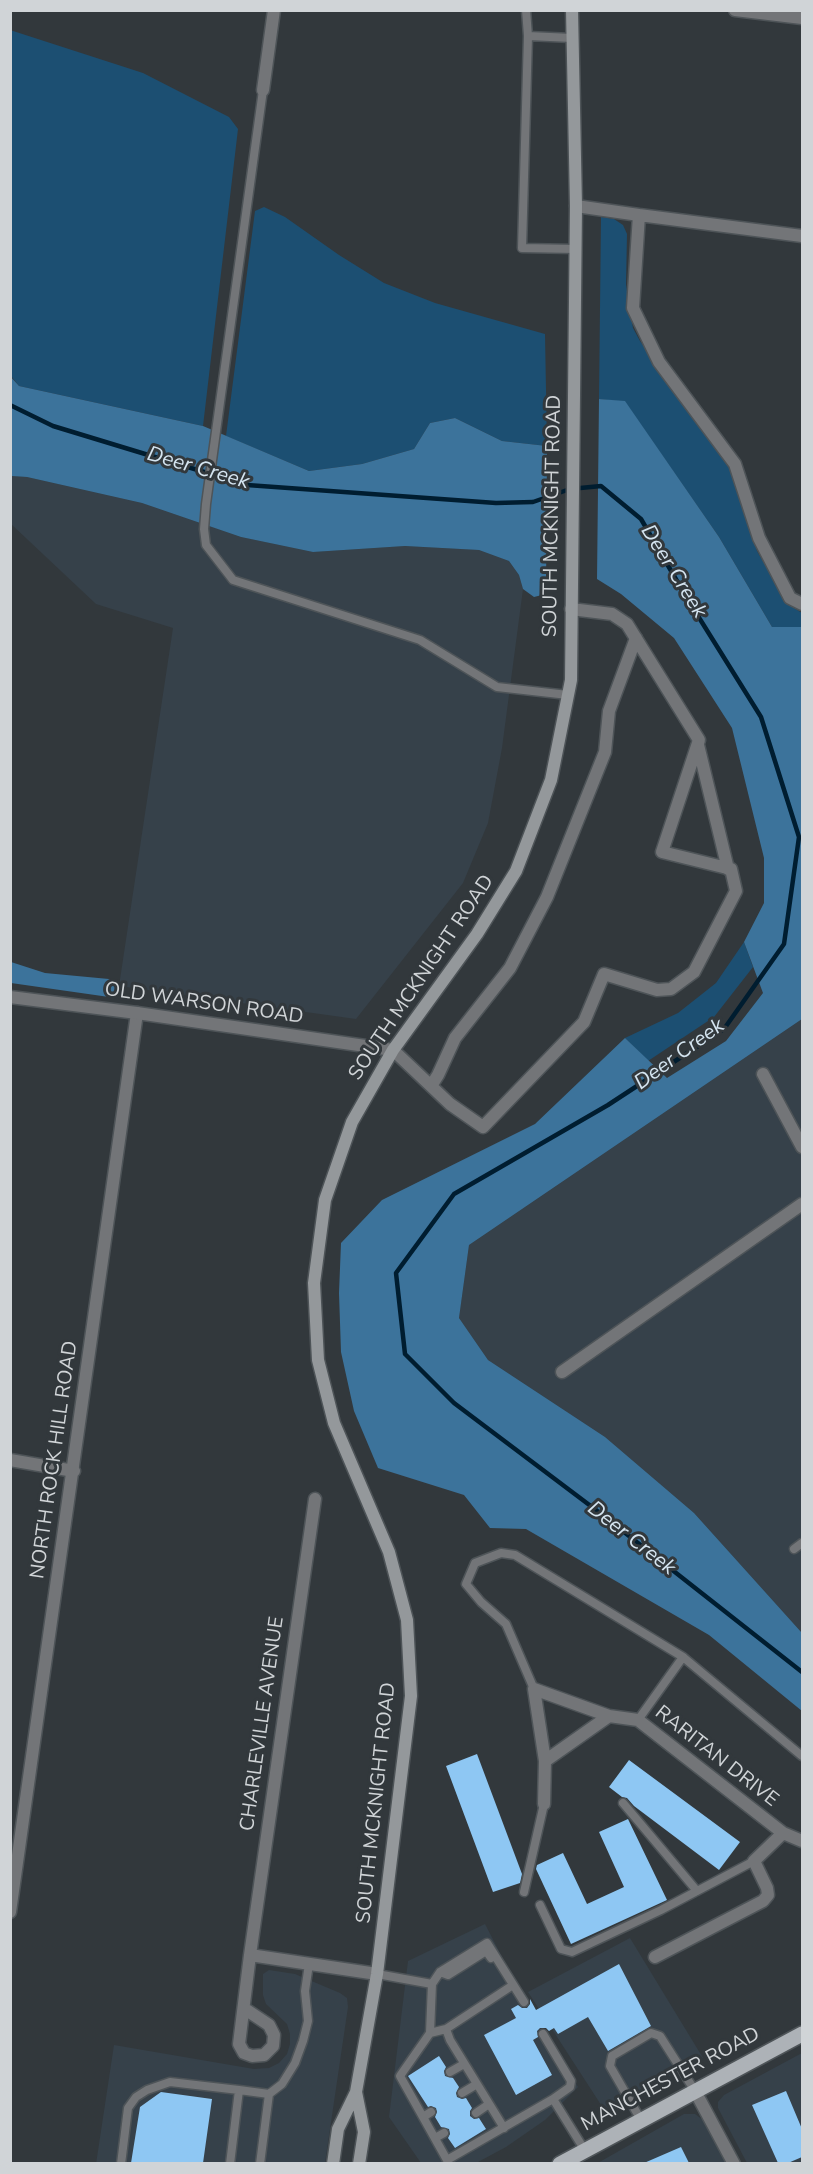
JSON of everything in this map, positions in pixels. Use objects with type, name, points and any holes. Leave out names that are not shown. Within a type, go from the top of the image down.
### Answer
[{"type":"main road","name":"SOUTH MCKNIGHT ROAD","points":[[333,2163],[338,2129],[356,2092],[377,1974],[411,1696],[407,1620],[389,1552],[334,1423],[318,1360],[314,1283],[325,1200],[352,1122],[393,1050],[477,934],[516,871],[551,780],[571,680],[576,249],[573,10]]},
{"type":"main road","name":"MANCHESTER ROAD","points":[[560,2163],[802,2034]]},
{"type":"main road","name":"SOUTH MCKNIGHT ROAD","points":[[356,2092],[364,2132],[359,2163]]},
{"type":"street","points":[[263,90],[274,10]]},
{"type":"street","points":[[735,10],[802,18]]},
{"type":"street","points":[[576,206],[802,236]]},
{"type":"street","points":[[639,214],[633,308],[659,362],[735,464],[759,538],[790,598],[802,604]]},
{"type":"street","points":[[571,609],[612,614],[627,624],[699,740],[698,744],[728,869]]},
{"type":"street","points":[[431,1086],[455,1038],[510,968],[547,897],[605,752],[609,711],[636,638]]},
{"type":"street","points":[[393,1050],[450,1104],[483,1127],[584,1022],[604,974],[657,990],[671,989],[694,972],[736,891],[731,869],[662,852],[698,744]]},
{"type":"street","name":"OLD WARSON ROAD","points":[[10,997],[393,1050]]},
{"type":"street","name":"NORTH ROCK HILL ROAD","points":[[10,1912],[137,1013]]},
{"type":"street","points":[[763,1074],[802,1147]]},
{"type":"street","points":[[562,1372],[802,1204]]},
{"type":"street","points":[[10,1460],[74,1471]]},
{"type":"street","name":"CHARLEVILLE AVENUE","points":[[245,2009],[250,1955],[315,1499]]},
{"type":"street","points":[[534,1689],[545,1761],[544,1804]]},
{"type":"street","name":"RARITAN DRIVE","points":[[534,1689],[609,1716],[638,1720],[783,1833],[802,1841]]},
{"type":"street","points":[[545,1761],[609,1716]]},
{"type":"street","points":[[656,1956],[763,1901],[768,1895],[767,1888],[754,1861],[783,1833]]},
{"type":"street","points":[[250,1955],[377,1974]]},
{"type":"street","points":[[694,2091],[734,2163]]},
{"type":"lane","points":[[526,10],[528,36],[522,248],[576,249]]},
{"type":"lane","points":[[528,36],[572,38]]},
{"type":"lane","points":[[263,90],[206,504],[204,529],[206,545],[233,580],[420,640],[497,687],[568,695]]},
{"type":"lane","points":[[794,1549],[802,1543]]},
{"type":"lane","points":[[534,1689],[506,1624],[481,1602],[466,1584],[475,1563],[501,1553],[515,1555],[683,1657],[802,1756]]},
{"type":"lane","points":[[638,1720],[683,1657]]},
{"type":"lane","points":[[623,1803],[697,1891]]},
{"type":"lane","points":[[524,1892],[544,1804]]},
{"type":"lane","points":[[540,1905],[561,1949],[572,1952],[754,1861]]},
{"type":"lane","points":[[524,2002],[487,1943],[440,1972],[432,1983],[430,2033],[400,2076],[415,2094],[423,2117],[447,2160],[570,2087],[571,2081],[543,2034]]},
{"type":"lane","points":[[260,2163],[269,2094],[282,2084],[295,2063],[308,2021],[305,1991],[309,1964]]},
{"type":"lane","points":[[377,1974],[432,1983]]},
{"type":"lane","points":[[430,2033],[446,2028],[513,1985]]},
{"type":"lane","points":[[446,2028],[464,2064],[504,2127]]},
{"type":"lane","points":[[640,2120],[610,2066],[612,2056],[651,2033],[660,2036],[694,2091]]},
{"type":"lane","points":[[450,2072],[464,2064]]},
{"type":"lane","points":[[121,2163],[128,2108],[136,2097],[147,2090],[170,2082],[269,2094]]},
{"type":"lane","points":[[462,2093],[477,2084]]},
{"type":"lane","points":[[230,2163],[239,2090]]},
{"type":"lane","points":[[553,2099],[584,2150]]},
{"type":"lane","points":[[476,2113],[489,2104]]},
{"type":"lane","points":[[423,2117],[431,2112]]},
{"type":"lane","points":[[435,2138],[444,2133]]},
{"type":"shaded area","points":[[10,30],[143,73],[229,117],[238,129],[203,426],[19,386],[11,376]]},
{"type":"shaded area","points":[[264,207],[285,217],[384,283],[435,303],[545,334],[547,446],[502,441],[455,418],[430,423],[414,449],[362,464],[309,471],[226,436],[255,211]]},
{"type":"shaded area","points":[[601,217],[614,219],[623,225],[627,234],[626,284],[633,328],[725,458],[737,484],[757,551],[782,594],[794,608],[802,613],[802,627],[772,627],[719,537],[625,402],[599,399]]},
{"type":"shaded area","points":[[10,376],[19,386],[203,426],[309,471],[362,464],[414,449],[430,423],[455,418],[502,441],[547,446],[546,594],[534,597],[523,589],[519,575],[509,561],[479,550],[405,546],[313,552],[241,537],[142,503],[27,477],[11,476]]},
{"type":"shaded area","points":[[599,399],[625,401],[719,537],[772,627],[802,627],[802,1019],[469,1245],[459,1318],[488,1360],[605,1437],[694,1513],[802,1633],[802,1711],[709,1635],[526,1529],[490,1528],[464,1495],[378,1468],[354,1411],[341,1352],[339,1293],[341,1243],[382,1200],[535,1124],[625,1038],[667,1078],[726,1041],[763,993],[744,942],[764,903],[764,858],[732,728],[674,638],[621,594],[597,579]]},
{"type":"shaded area","points":[[10,476],[27,477],[142,503],[241,537],[313,552],[405,546],[479,550],[509,561],[519,575],[523,589],[502,748],[488,823],[463,883],[356,1019],[119,986],[173,628],[96,604],[11,524]]},
{"type":"shaded area","points":[[744,942],[753,967],[714,1017],[648,1061],[625,1038],[678,1013],[716,983]]},
{"type":"shaded area","points":[[11,962],[45,973],[109,979],[123,992],[116,998],[11,983]]},
{"type":"shaded area","points":[[802,1019],[802,1633],[694,1513],[605,1437],[488,1360],[459,1318],[469,1245]]},
{"type":"shaded area","points":[[485,1924],[515,1982],[578,2087],[545,2120],[506,2147],[478,2162],[421,2163],[389,2117],[408,1961]]},
{"type":"shaded area","points":[[630,1938],[703,2058],[605,2111],[528,1992]]},
{"type":"shaded area","points":[[269,1970],[295,1974],[347,1998],[348,2007],[325,2163],[96,2164],[114,2045],[254,2069],[269,2068],[279,2063],[287,2054],[290,2034],[287,2024],[266,2004],[263,1995],[263,1974]]},
{"type":"shaded area","points":[[802,2053],[802,2163],[747,2163],[718,2108],[718,2102],[724,2095]]},
{"type":"shaded area","points":[[684,2114],[695,2114],[703,2120],[726,2163],[596,2164]]},
{"type":"building","points":[[477,1754],[522,1874],[520,1883],[493,1892],[446,1766]]},
{"type":"building","points":[[629,1760],[740,1842],[719,1870],[634,1806],[627,1798],[609,1787]]},
{"type":"building","points":[[628,1819],[667,1900],[571,1944],[536,1869],[537,1865],[563,1853],[587,1904],[624,1887],[599,1832]]},
{"type":"building","points":[[619,1964],[651,2026],[608,2051],[588,2017],[558,2034],[554,2028],[549,2031],[546,2028],[540,2028],[537,2031],[538,2037],[533,2040],[552,2075],[516,2095],[484,2035],[516,2018],[511,2009],[518,2005],[527,2008],[530,1999],[536,2010]]},
{"type":"building","points":[[439,2056],[446,2067],[445,2076],[453,2078],[459,2087],[457,2097],[466,2098],[472,2108],[470,2116],[474,2119],[479,2118],[486,2129],[455,2148],[448,2138],[449,2129],[441,2127],[435,2117],[436,2108],[428,2107],[408,2076]]},
{"type":"building","points":[[786,2091],[802,2129],[802,2157],[788,2163],[778,2163],[752,2105]]},
{"type":"building","points":[[161,2092],[212,2099],[203,2163],[131,2163],[140,2107]]},
{"type":"building","points":[[681,2147],[689,2163],[644,2163]]},
{"type":"waterway","name":"Deer Creek","points":[[10,405],[53,426],[247,485],[496,503],[533,502],[570,489],[601,486],[641,519],[761,717],[799,837],[784,944],[724,1029],[608,1105],[454,1194],[396,1273],[405,1354],[454,1403],[596,1510],[802,1672]]}]
